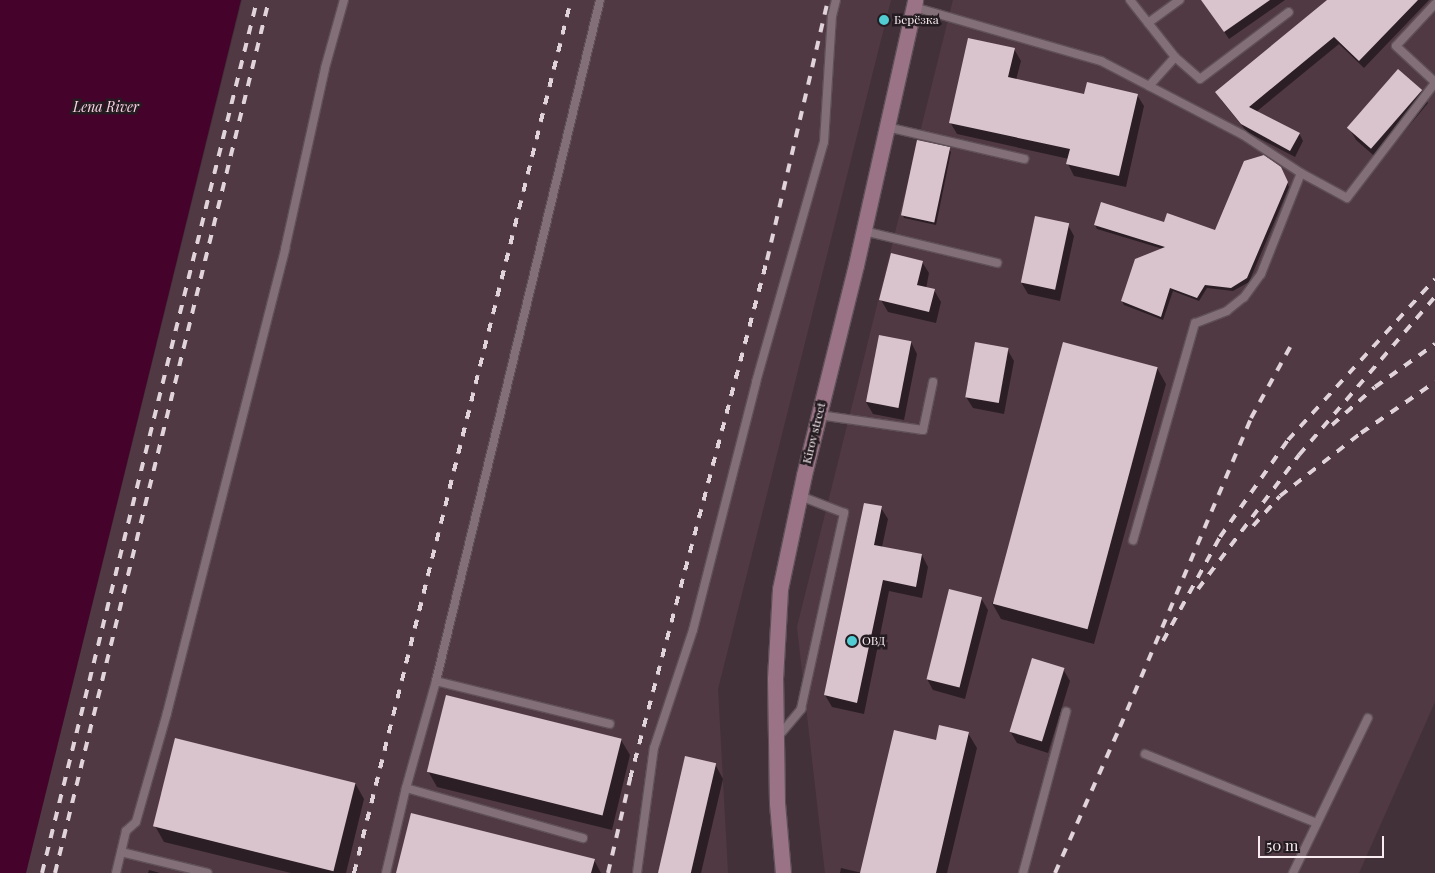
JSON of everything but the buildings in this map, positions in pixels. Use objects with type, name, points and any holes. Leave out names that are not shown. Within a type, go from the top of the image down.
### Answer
[{"type":"main road","name":"Kirov street","points":[[783,873],[777,803],[775,679],[780,589],[819,415],[864,231],[914,4]]},
{"type":"lane","points":[[116,873],[126,831],[136,822],[167,714],[285,249],[326,68],[344,0]]},
{"type":"lane","points":[[386,873],[406,788],[436,681],[600,0]]},
{"type":"lane","points":[[637,873],[654,748],[692,630],[756,382],[824,142],[832,16],[836,0]]},
{"type":"lane","points":[[1130,0],[1175,57],[1200,79],[1289,12]]},
{"type":"lane","points":[[1148,23],[1180,0]]},
{"type":"lane","points":[[914,4],[1101,61],[1243,135],[1346,198],[1435,82],[1396,46],[1435,4]]},
{"type":"lane","points":[[1149,86],[1175,57]]},
{"type":"lane","points":[[887,127],[1024,159]]},
{"type":"lane","points":[[1133,540],[1195,323],[1227,311],[1244,297],[1261,274],[1301,172]]},
{"type":"lane","points":[[864,231],[997,263]]},
{"type":"lane","points":[[819,415],[923,430],[933,382]]},
{"type":"lane","points":[[776,739],[801,709],[844,513],[800,496]]},
{"type":"lane","points":[[436,681],[610,724]]},
{"type":"lane","points":[[1024,873],[1066,712]]},
{"type":"lane","points":[[1293,873],[1368,718]]},
{"type":"lane","points":[[1145,754],[1317,823]]},
{"type":"lane","points":[[406,788],[583,838]]},
{"type":"lane","points":[[121,852],[208,873]]},
{"type":"shaded area","points":[[242,0],[891,0],[718,689],[728,873],[26,873]]},
{"type":"shaded area","points":[[953,0],[1435,0],[1435,702],[1359,873],[825,873],[797,627]]},
{"type":"water","name":"Lena River","points":[[0,0],[241,0],[26,873],[0,873]]},
{"type":"railway","points":[[42,873],[257,0]]},
{"type":"railway","points":[[55,873],[269,0]]},
{"type":"railway","points":[[354,873],[571,0]]},
{"type":"railway","points":[[608,873],[630,779],[767,260],[828,0]]},
{"type":"railway","points":[[1163,641],[1220,537],[1288,440],[1435,279]]},
{"type":"railway","points":[[1198,589],[1299,455],[1435,297]]},
{"type":"railway","points":[[1055,873],[1120,727],[1251,418],[1294,340]]},
{"type":"railway","points":[[1332,425],[1375,387],[1435,344]]},
{"type":"railway","points":[[1253,526],[1280,496],[1361,433],[1435,382]]},
{"type":"place","name":"Берёзка","points":[[884,20]]},
{"type":"place","name":"ОВД","points":[[852,641]]}]
